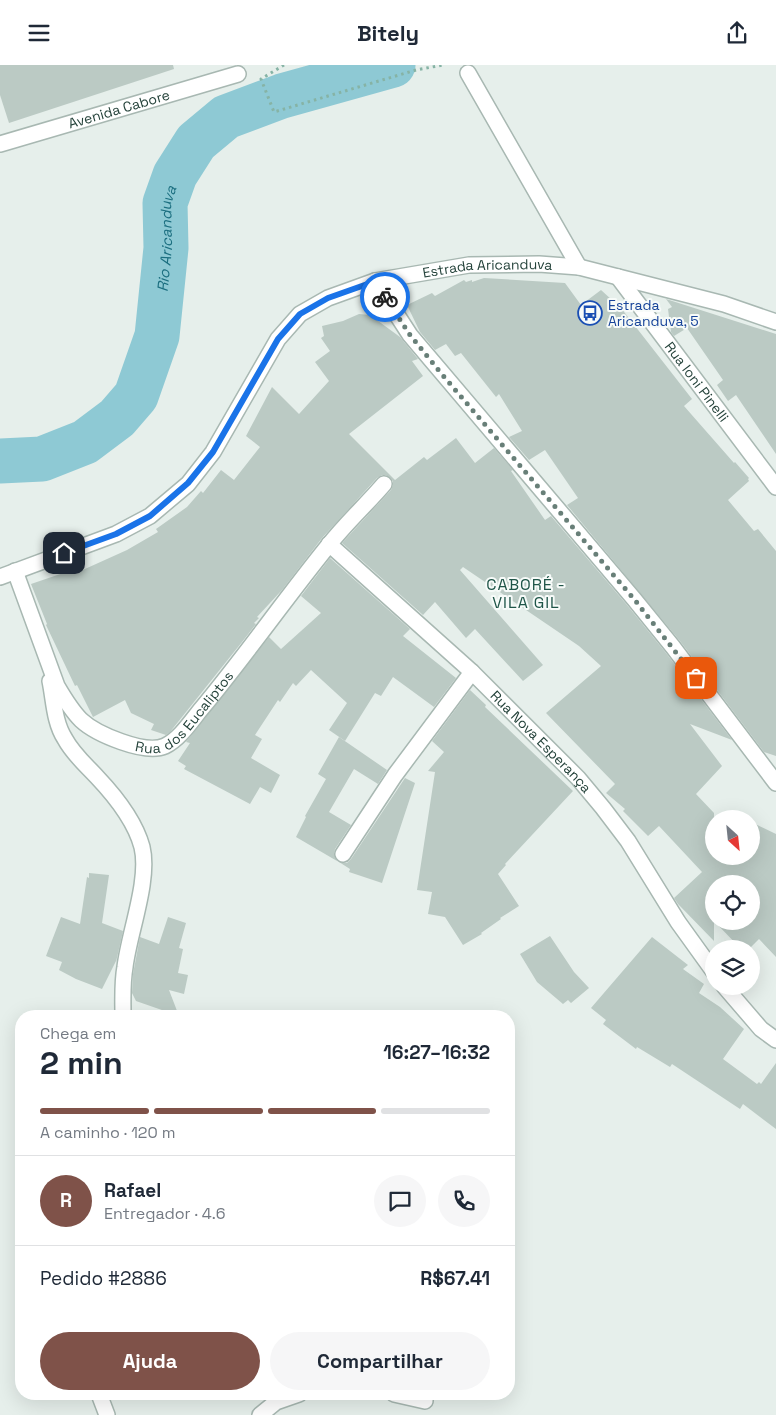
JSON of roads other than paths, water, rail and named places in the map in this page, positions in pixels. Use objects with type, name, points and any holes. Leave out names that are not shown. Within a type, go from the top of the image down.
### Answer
[{"type":"street","points":[[468,73],[578,267]]},
{"type":"street","name":"Avenida Cabore","points":[[0,144],[238,74]]},
{"type":"street","name":"Estrada Aricanduva","points":[[0,577],[116,534],[150,516],[188,483],[213,452],[278,339],[300,314],[328,298],[376,281],[469,265],[539,263],[578,267],[724,304],[776,321]]},
{"type":"street","name":"Rua Ioni Pinelli","points":[[618,277],[776,487]]},
{"type":"street","points":[[376,281],[410,335],[634,599],[673,647],[776,783]]},
{"type":"street","points":[[329,544],[384,484]]},
{"type":"street","name":"Rua dos Eucaliptos","points":[[15,571],[45,657],[66,702],[82,721],[106,735],[130,744],[152,748],[165,746],[176,738],[221,685],[329,544]]},
{"type":"street","name":"Rua Nova Esperança","points":[[329,544],[472,671],[578,778],[604,808],[628,841],[678,922],[705,960]]},
{"type":"street","points":[[45,657],[55,714],[64,738],[80,761],[96,776],[120,805],[142,847],[144,866],[124,967],[123,1010]]},
{"type":"street","points":[[342,854],[395,775],[472,671]]},
{"type":"street","points":[[732,995],[761,1029],[776,1039]]},
{"type":"street","points":[[101,1400],[107,1415]]},
{"type":"street","points":[[260,1415],[276,1402],[282,1400]]},
{"type":"street","points":[[421,1400],[425,1401]]},
{"type":"waterway","name":"Rio Aricanduva","points":[[0,461],[42,459],[85,442],[117,418],[136,396],[157,336],[166,248],[165,203],[175,175],[196,142],[226,117],[282,96],[393,65]]},
{"type":"place","name":"Estrada Aricanduva, 5","points":[[590,313]]},
{"type":"district","name":"CABORÉ - VILA GIL","points":[[526,593]]}]
